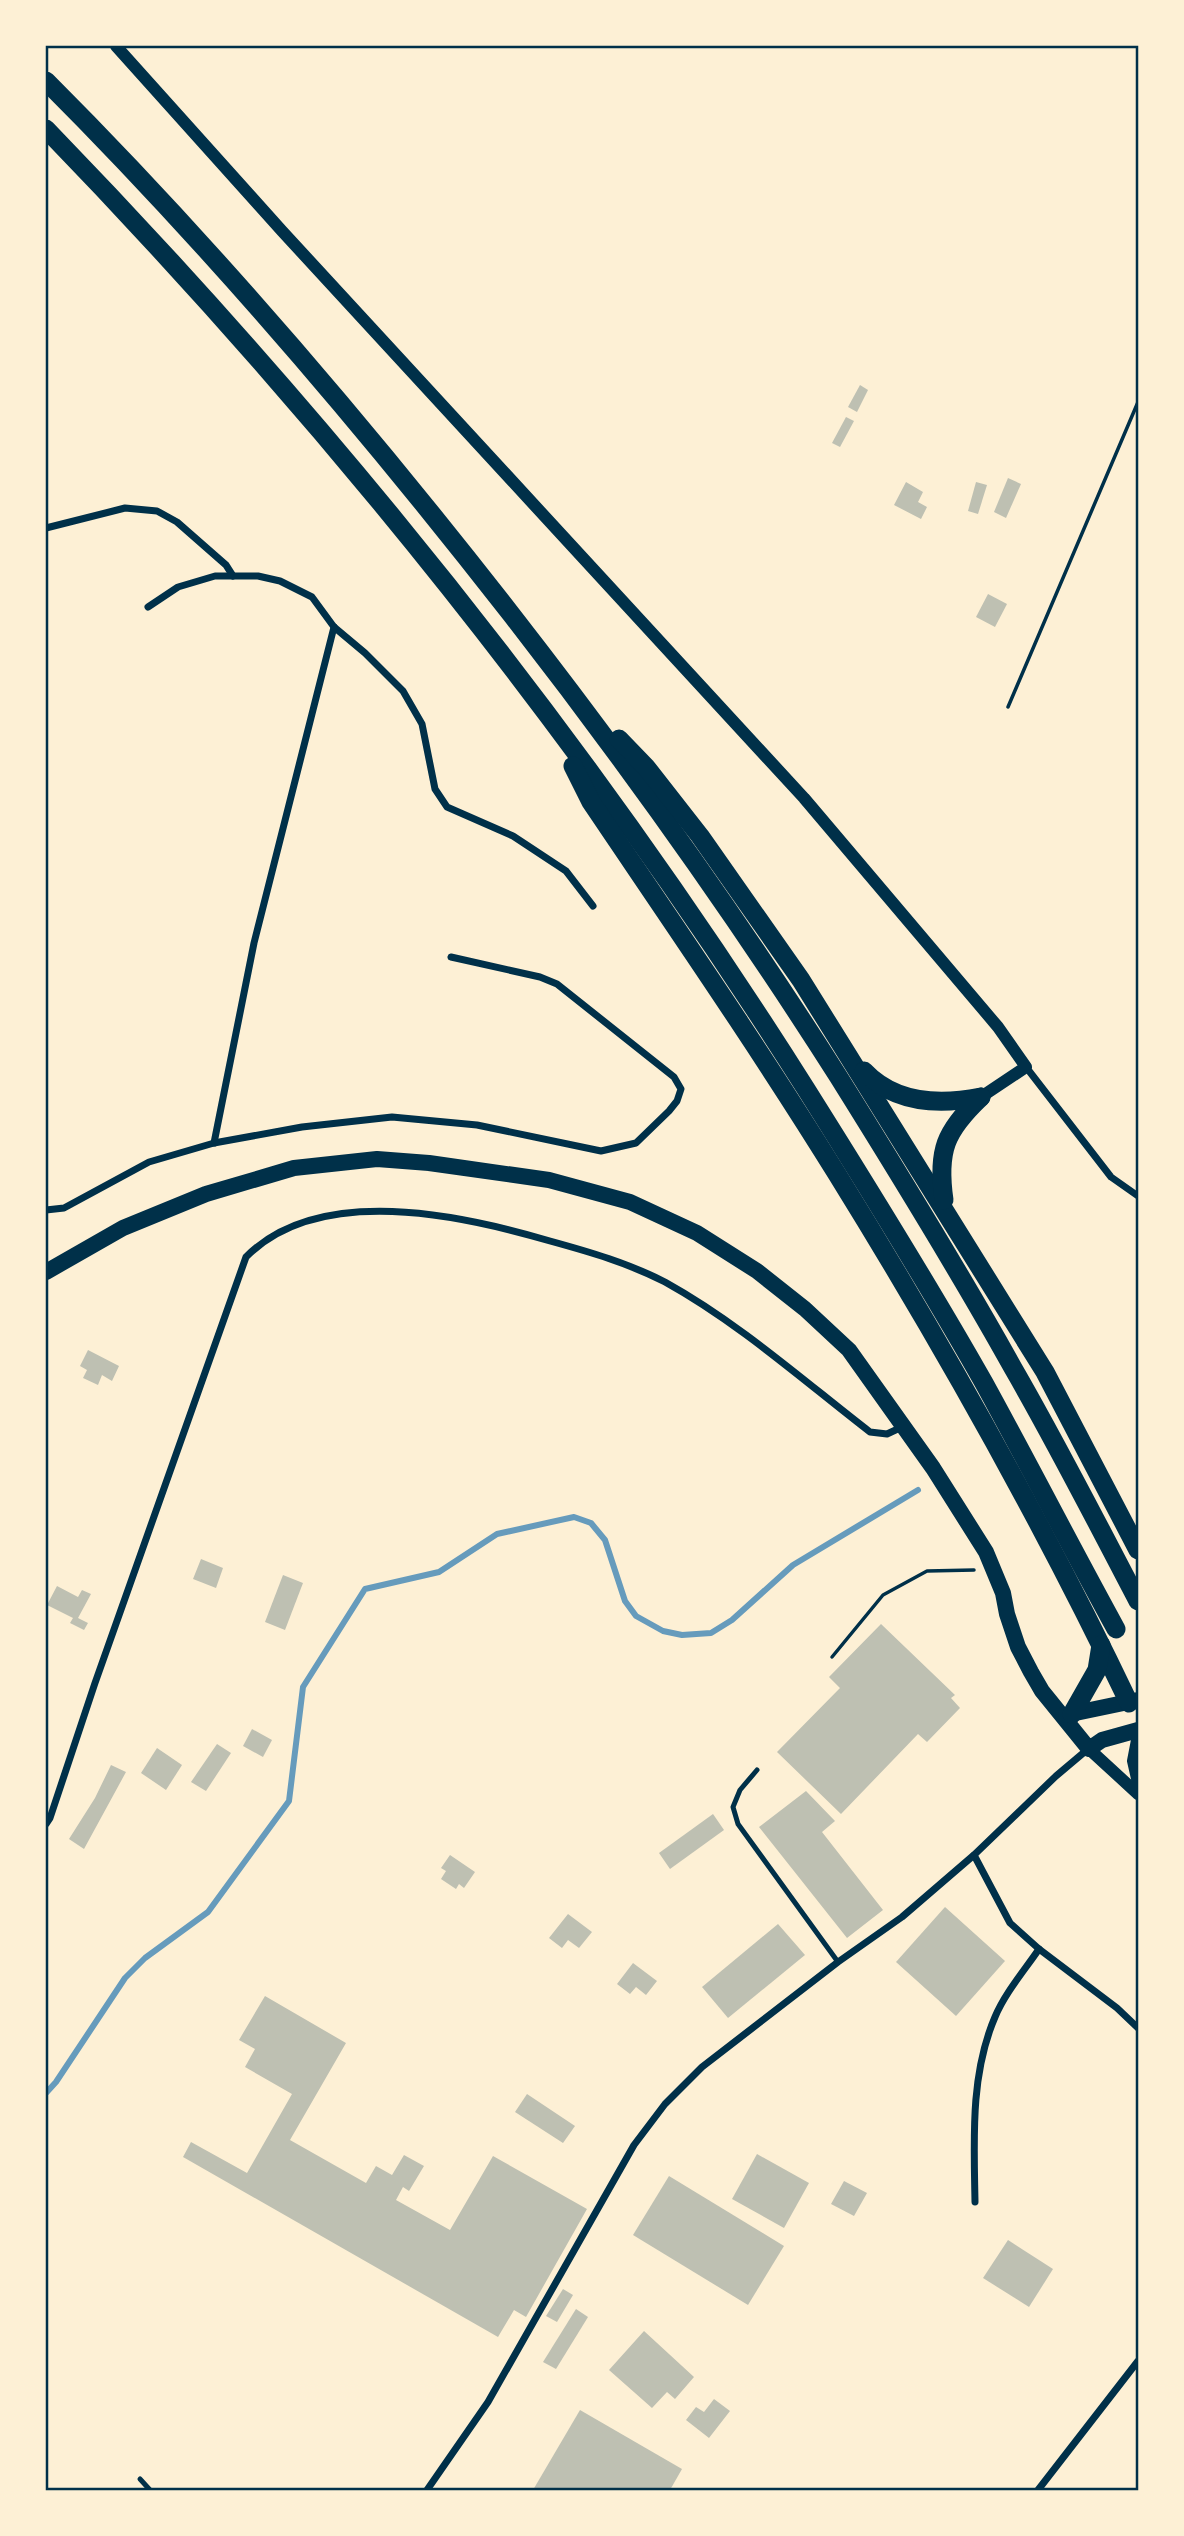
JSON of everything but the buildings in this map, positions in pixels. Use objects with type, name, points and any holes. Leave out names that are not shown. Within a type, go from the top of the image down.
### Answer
[{"type":"highway","points":[[46,81],[121,158],[333,393],[446,529],[568,685],[708,881],[835,1072],[1014,1369],[1139,1601]]},
{"type":"highway","points":[[46,129],[308,416],[421,552],[541,707],[657,866],[818,1107],[984,1384],[1116,1629]]},
{"type":"highway","points":[[568,685],[646,767],[700,836],[801,980],[1045,1372],[1139,1550]]},
{"type":"highway","points":[[541,707],[592,802],[772,1073],[898,1274],[997,1447],[1101,1646],[1134,1701]]},
{"type":"highway","points":[[848,1054],[868,1076],[903,1095],[922,1101],[952,1103],[981,1097]]},
{"type":"highway","points":[[956,1227],[944,1200],[940,1171],[946,1143],[960,1117],[981,1097]]},
{"type":"highway","points":[[1066,1715],[1097,1670],[1101,1646]]},
{"type":"main road","points":[[46,1272],[123,1228],[206,1194],[293,1168],[377,1159],[479,1168],[549,1180],[630,1202],[697,1233],[757,1271],[805,1309],[849,1350],[958,1505],[986,1552],[1003,1593],[1018,1647],[1042,1691],[1066,1715],[1089,1749],[1102,1740],[1139,1730]]},
{"type":"main road","points":[[1066,1715],[1134,1701],[1139,1721]]},
{"type":"street","points":[[116,46],[282,231],[804,798],[998,1027],[1111,1177],[1139,1196]]},
{"type":"street","points":[[46,528],[125,508],[157,511],[177,522],[226,565],[233,576]]},
{"type":"street","points":[[148,607],[178,587],[215,576],[258,576],[300,589],[312,597],[334,627],[403,691],[422,724],[435,789],[447,807],[513,836],[566,871],[593,906]]},
{"type":"street","points":[[214,1143],[254,943],[334,627]]},
{"type":"street","points":[[46,1210],[64,1208],[149,1162],[214,1143],[302,1127],[392,1117],[477,1125],[601,1151],[636,1143],[677,1101],[681,1089],[674,1077],[556,984],[540,977],[451,957]]},
{"type":"street","points":[[981,1097],[1026,1067]]},
{"type":"street","points":[[46,1824],[246,1257],[269,1237],[287,1227],[341,1215],[380,1211],[418,1212],[457,1217],[602,1255],[666,1283],[725,1319],[870,1432],[887,1434],[903,1427]]},
{"type":"street","points":[[1139,1735],[1133,1761],[1139,1783]]},
{"type":"street","points":[[427,2490],[488,2403],[634,2146],[665,2105],[702,2067],[838,1962],[902,1917],[1089,1749],[1139,1794]]},
{"type":"street","points":[[974,1855],[1010,1923],[1038,1949],[1117,2008],[1139,2028]]},
{"type":"street","points":[[975,2202],[974,2128],[981,2059],[996,2015],[1038,1949]]},
{"type":"street","points":[[1038,2490],[1139,2361]]},
{"type":"lane","points":[[757,1770],[740,1790],[733,1807],[738,1824],[838,1962]]},
{"type":"lane","points":[[140,2479],[150,2490]]},
{"type":"path","points":[[1008,707],[1139,402]]},
{"type":"path","points":[[832,1657],[883,1595],[927,1571],[994,1570]]},
{"type":"waterway","points":[[46,2093],[125,1978],[145,1958],[208,1912],[289,1801],[303,1687],[365,1589],[439,1572],[497,1534],[574,1517],[591,1523],[605,1540],[625,1601],[636,1616],[663,1631],[682,1635],[711,1633],[732,1620],[793,1565],[918,1490]]}]
